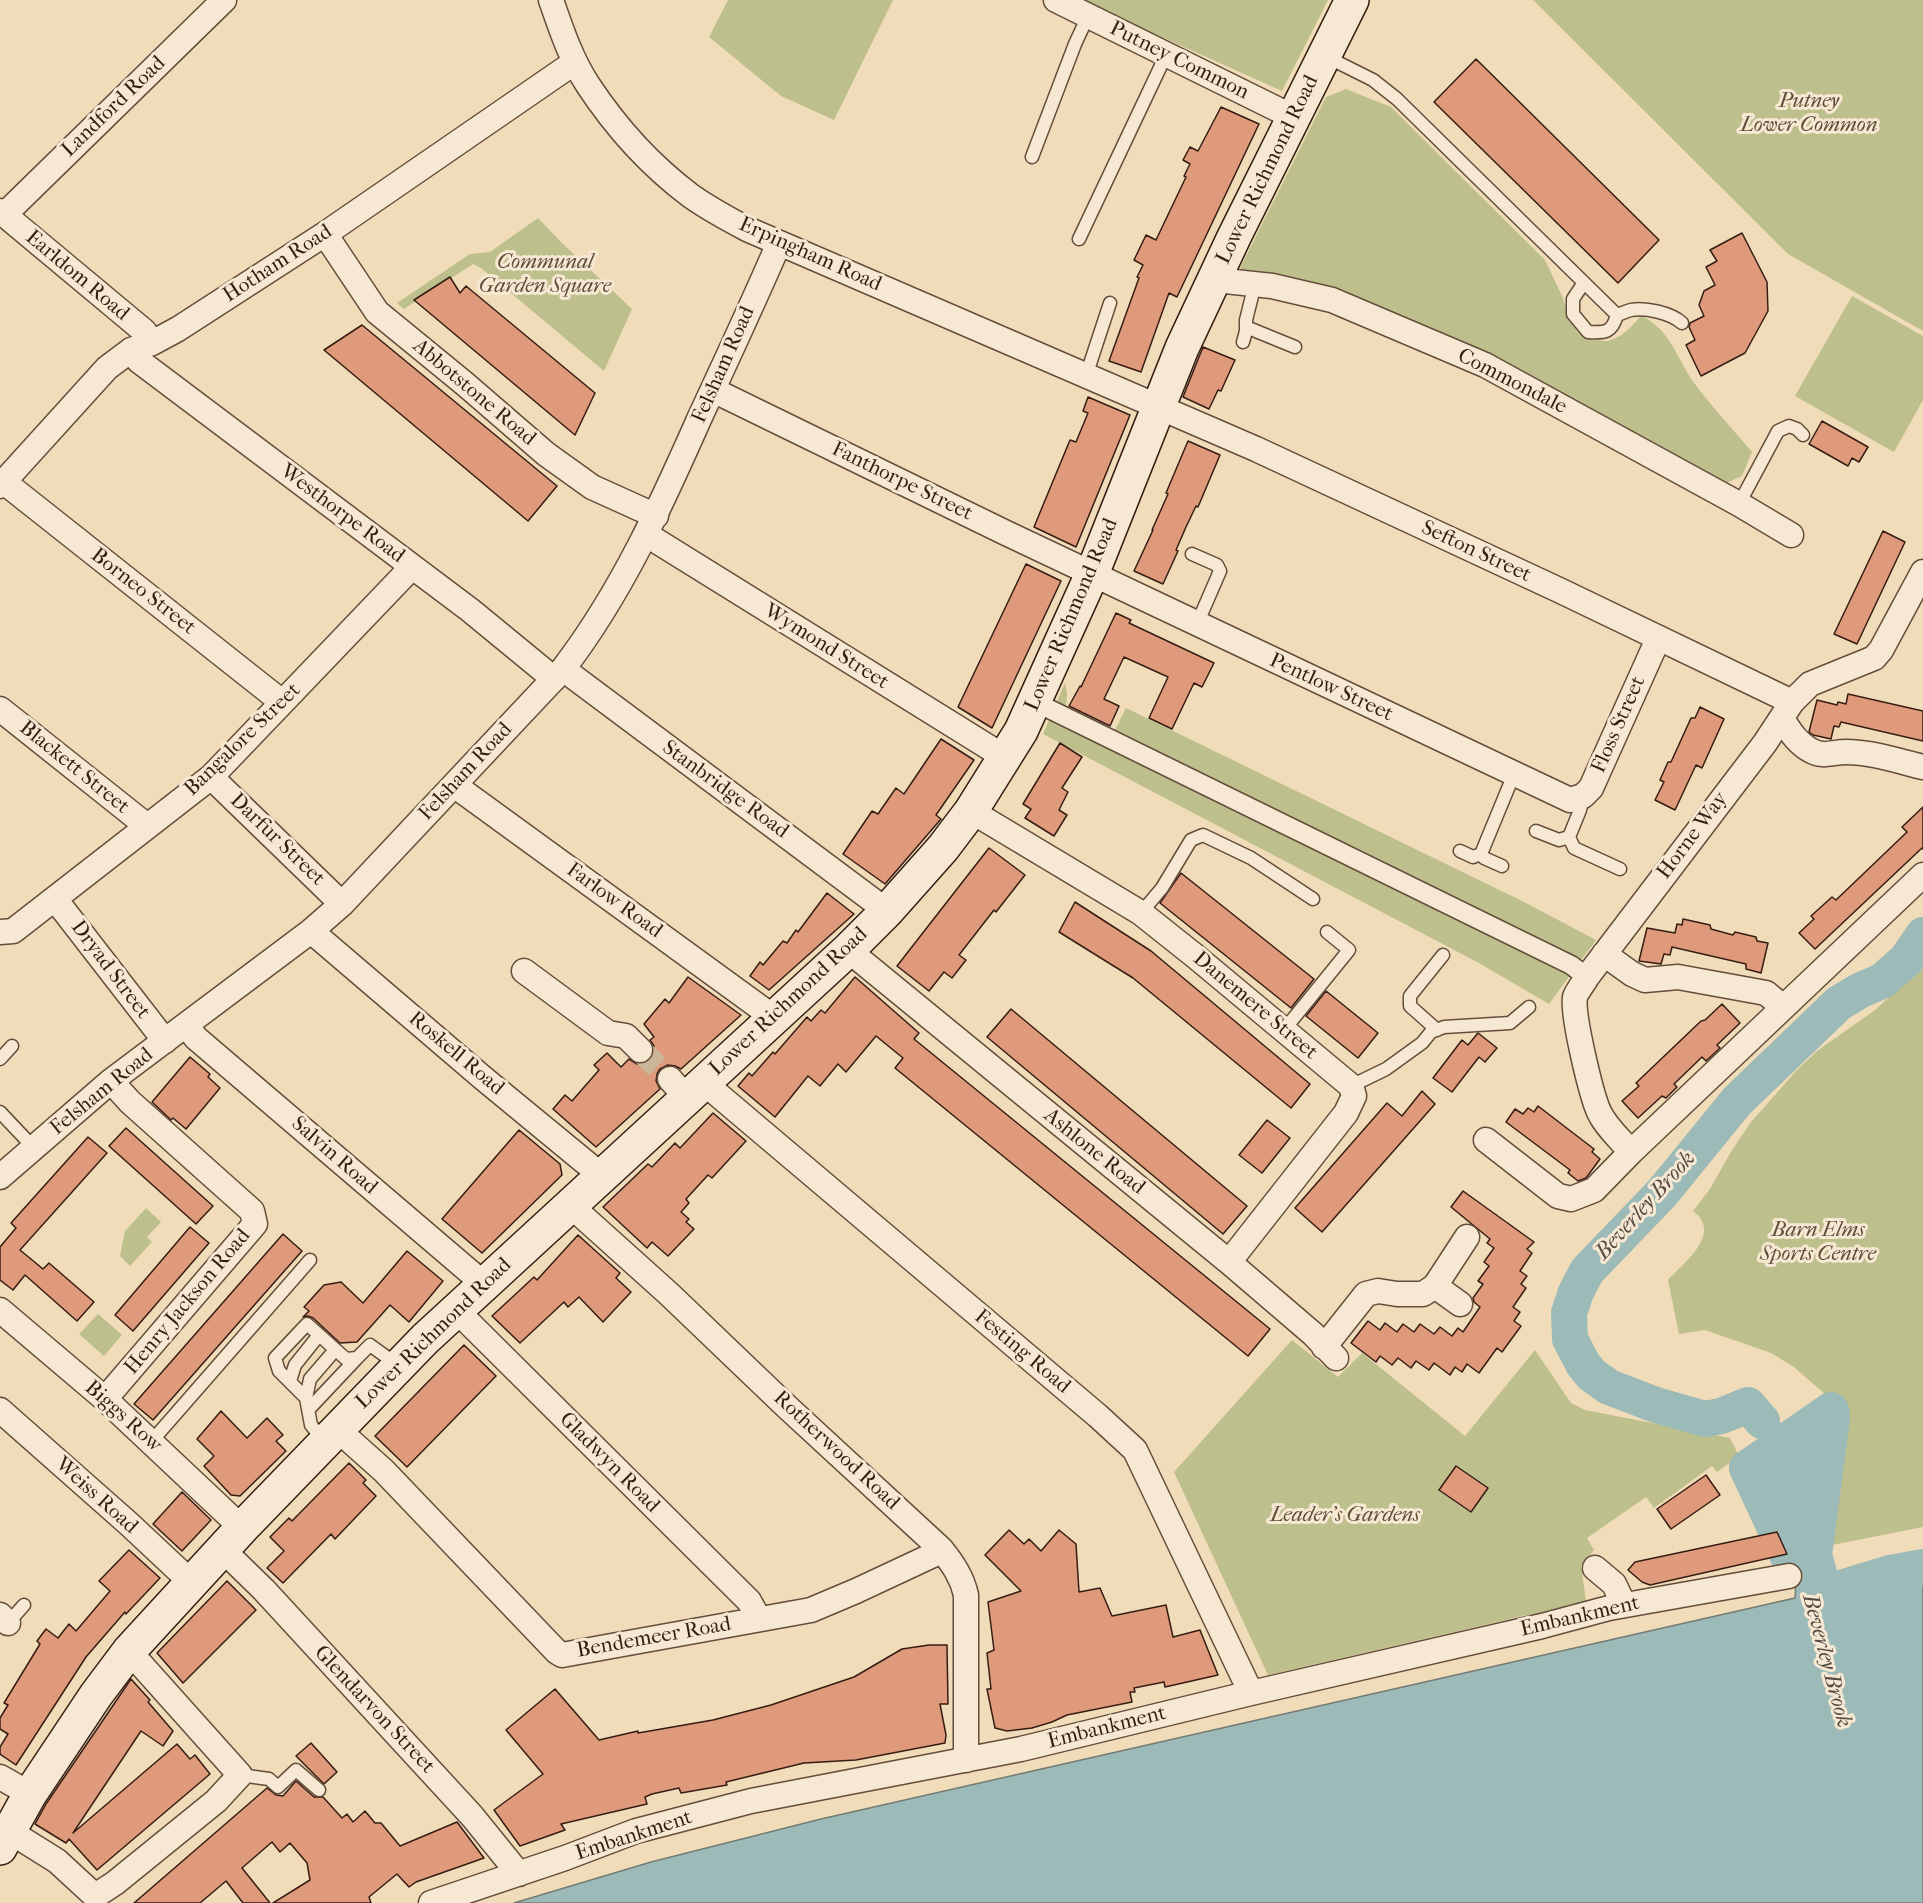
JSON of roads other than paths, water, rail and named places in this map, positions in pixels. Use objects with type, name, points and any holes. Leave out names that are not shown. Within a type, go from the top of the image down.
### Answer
[{"type":"main road","name":"Lower Richmond Road","points":[[4,1840],[30,1794],[96,1695],[129,1651],[233,1539],[399,1366],[602,1176],[686,1086],[773,1017],[888,911],[971,812],[1006,758],[1035,702],[1092,574],[1182,348],[1352,0]]},
{"type":"street","name":"Landford Road","points":[[2,213],[224,0]]},
{"type":"street","name":"Erpingham Road","points":[[551,0],[575,62],[587,84],[612,118],[670,178],[692,196],[747,229],[1157,407]]},
{"type":"street","name":"Putney Common","points":[[1064,2],[1293,117]]},
{"type":"street","name":"Hotham Road","points":[[2,484],[107,368],[141,346],[178,329],[325,234],[575,62]]},
{"type":"street","name":"Earldom Road","points":[[2,213],[144,331],[141,346]]},
{"type":"street","name":"Abbotstone Road","points":[[325,234],[377,312],[546,454],[652,526]]},
{"type":"street","name":"Felsham Road","points":[[0,1178],[111,1081],[311,931],[342,904],[558,674],[581,646],[609,602],[652,526],[779,243]]},
{"type":"street","name":"Commondale","points":[[1215,278],[1310,294],[1332,300],[1485,365],[1739,504],[1791,535]]},
{"type":"street","name":"Westhorpe Road","points":[[141,346],[139,361],[558,674]]},
{"type":"street","name":"Fanthorpe Street","points":[[713,390],[1092,574]]},
{"type":"street","name":"Sefton Street","points":[[1157,407],[1266,454],[1658,639],[1787,711]]},
{"type":"street","name":"Borneo Street","points":[[2,484],[282,702]]},
{"type":"street","name":"Wymond Street","points":[[652,526],[1006,758]]},
{"type":"street","name":"Bangalore Street","points":[[0,932],[13,931],[211,777],[412,567]]},
{"type":"street","name":"Horne Way","points":[[1631,1152],[1599,1112],[1589,1084],[1578,1028],[1575,997],[1604,954],[1787,711],[1810,684],[1874,658],[1881,651],[1923,572]]},
{"type":"street","name":"Pentlow Street","points":[[1092,574],[1514,774],[1577,798]]},
{"type":"street","name":"Floss Street","points":[[1577,798],[1591,788],[1658,639]]},
{"type":"street","name":"Stanbridge Road","points":[[558,674],[628,719],[888,911]]},
{"type":"street","points":[[1035,702],[1571,965],[1587,977]]},
{"type":"street","name":"Blackett Street","points":[[0,709],[147,826]]},
{"type":"street","points":[[1787,711],[1794,737],[1809,750],[1826,756],[1845,752],[1877,756],[1923,767]]},
{"type":"street","name":"Darfur Street","points":[[211,777],[342,904]]},
{"type":"street","name":"Farlow Road","points":[[454,785],[773,1017]]},
{"type":"street","name":"Danemere Street","points":[[971,812],[1142,913],[1351,1086]]},
{"type":"street","points":[[1486,1140],[1558,1196],[1571,1199],[1593,1190],[1923,875]]},
{"type":"street","name":"Dryad Street","points":[[56,899],[165,1041]]},
{"type":"street","name":"Roskell Road","points":[[311,931],[602,1176]]},
{"type":"street","name":"Ashlone Road","points":[[848,950],[1229,1262],[1313,1334],[1330,1352],[1366,1294],[1378,1291],[1423,1294],[1435,1286]]},
{"type":"street","points":[[1604,954],[1632,974],[1645,980],[1678,977],[1766,993],[1783,1007]]},
{"type":"street","points":[[524,971],[608,1033],[626,1036],[640,1050]]},
{"type":"street","name":"Salvin Road","points":[[186,1026],[196,1038],[484,1284]]},
{"type":"street","name":"Henry Jackson Road","points":[[105,1399],[255,1224],[252,1211],[130,1102],[111,1081]]},
{"type":"street","name":"Festing Road","points":[[686,1086],[1098,1416],[1135,1450],[1251,1693]]},
{"type":"street","points":[[1229,1262],[1346,1113],[1354,1096],[1351,1086]]},
{"type":"street","name":"Rotherwood Road","points":[[570,1205],[661,1286],[786,1406],[941,1549],[963,1581],[966,1596],[966,1760]]},
{"type":"street","points":[[1460,1304],[1435,1286],[1467,1236]]},
{"type":"street","name":"Biggs Row","points":[[0,1310],[105,1399],[151,1442],[233,1539]]},
{"type":"street","name":"Gladwyn Road","points":[[456,1311],[749,1601],[759,1619]]},
{"type":"street","name":"Weiss Road","points":[[0,1410],[192,1583]]},
{"type":"street","name":"Bendemeer Road","points":[[331,1436],[384,1471],[562,1655],[811,1610],[933,1555],[941,1549]]},
{"type":"street","name":"Glendarvon Street","points":[[233,1539],[264,1590],[472,1816],[519,1874]]},
{"type":"street","points":[[1595,1568],[1614,1584],[1624,1605]]},
{"type":"street","name":"Embankment","points":[[431,1903],[636,1831],[751,1801],[1021,1749],[1624,1605],[1789,1576]]},
{"type":"street","points":[[4,1840],[57,1861],[94,1896],[115,1883],[216,1800],[240,1775],[129,1651]]},
{"type":"street","points":[[0,1777],[30,1794]]},
{"type":"lane","points":[[1032,157],[1088,16]]},
{"type":"lane","points":[[1079,239],[1166,55]]},
{"type":"lane","points":[[1324,55],[1373,80],[1397,99],[1617,315]]},
{"type":"lane","points":[[1243,342],[1245,320],[1255,284]]},
{"type":"lane","points":[[1583,284],[1573,299],[1573,314],[1588,332],[1599,333],[1610,330],[1614,326],[1617,315]]},
{"type":"lane","points":[[1086,376],[1110,303]]},
{"type":"lane","points":[[1617,315],[1632,309],[1651,311],[1676,317],[1682,323]]},
{"type":"lane","points":[[1246,327],[1295,347]]},
{"type":"lane","points":[[1739,504],[1778,431],[1789,426],[1797,429],[1803,435]]},
{"type":"lane","points":[[1192,554],[1217,565],[1220,571],[1197,624]]},
{"type":"lane","points":[[1460,851],[1473,857],[1481,854],[1514,774]]},
{"type":"lane","points":[[1577,798],[1580,810],[1569,837],[1574,848],[1620,869]]},
{"type":"lane","points":[[1536,831],[1559,840],[1569,837]]},
{"type":"lane","points":[[1142,913],[1162,888],[1191,840],[1203,836],[1251,858],[1313,899]]},
{"type":"lane","points":[[1481,854],[1484,858],[1502,866]]},
{"type":"lane","points":[[1284,1030],[1349,950],[1327,932]]},
{"type":"lane","points":[[1437,1030],[1410,1006],[1410,996],[1443,956]]},
{"type":"lane","points":[[1351,1086],[1386,1069],[1422,1043],[1431,1032],[1444,1027],[1510,1023],[1529,1006]]},
{"type":"lane","points":[[0,1059],[12,1046]]},
{"type":"lane","points":[[0,1112],[34,1148]]},
{"type":"lane","points":[[151,1442],[310,1260]]},
{"type":"lane","points":[[308,1404],[279,1371],[275,1358],[307,1324],[346,1359],[357,1358]]},
{"type":"lane","points":[[290,1381],[295,1365],[319,1335]]},
{"type":"lane","points":[[308,1404],[370,1345],[399,1366]]},
{"type":"lane","points":[[331,1436],[311,1425],[308,1404],[310,1380],[335,1350]]},
{"type":"lane","points":[[240,1775],[269,1779],[278,1787],[296,1770],[319,1790]]},
{"type":"water","points":[[1831,1410],[1832,1418],[1814,1554],[1823,1587],[1832,1591],[1890,1573],[1923,1567],[1923,1903],[514,1903],[651,1862],[821,1819],[1795,1598],[1795,1583],[1786,1549],[1747,1468]]},
{"type":"waterway","name":"Beverley Brook","points":[[1762,1421],[1748,1405],[1721,1416],[1705,1419],[1656,1405],[1609,1387],[1592,1375],[1583,1364],[1570,1339],[1569,1313],[1576,1292],[1587,1271],[1662,1193],[1737,1101],[1839,1003],[1882,981],[1906,960],[1923,935]]},
{"type":"waterway","points":[[1795,1535],[1797,1565],[1792,1565],[1747,1468],[1831,1410],[1832,1418],[1814,1555],[1823,1587],[1831,1591],[1890,1573],[1923,1567]]},
{"type":"tunnel","points":[[640,1050],[670,1079]]},
{"type":"park label","name":"Putney Lower Common","points":[[1809,114]]},
{"type":"park label","name":"Communal Garden Square","points":[[545,275]]},
{"type":"park label","name":"Barn Elms Sports Centre","points":[[1818,1243]]},
{"type":"park label","name":"Leader's Gardens","points":[[1345,1516]]}]
